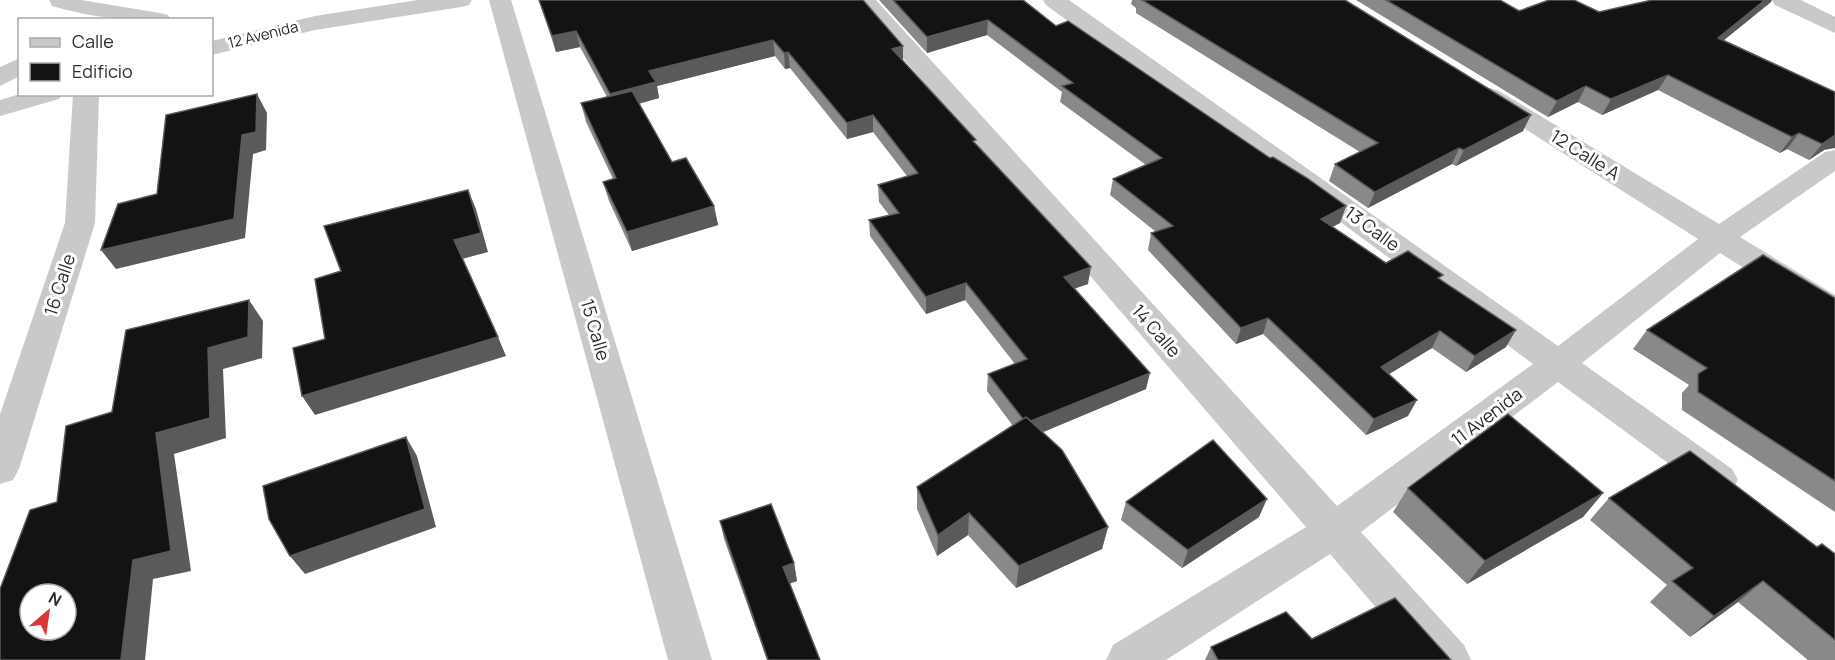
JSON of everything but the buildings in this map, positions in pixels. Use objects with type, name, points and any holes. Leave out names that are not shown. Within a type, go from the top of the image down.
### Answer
[{"type":"street","name":"12 Avenida","points":[[213,48],[315,23],[462,0]]},
{"type":"street","name":"15 Calle","points":[[500,0],[690,660]]},
{"type":"street","name":"14 Calle","points":[[864,0],[1449,660]]},
{"type":"street","name":"13 Calle","points":[[1054,0],[1740,496]]},
{"type":"street","points":[[1783,0],[1835,26]]},
{"type":"street","points":[[60,7],[146,18]]},
{"type":"street","name":"12 Avenida","points":[[213,27],[315,23]]},
{"type":"street","points":[[0,78],[18,66]]},
{"type":"street","name":"12 Calle A","points":[[1467,81],[1835,310]]},
{"type":"street","points":[[0,108],[43,96]]},
{"type":"street","name":"16 Calle","points":[[0,469],[80,223],[86,96]]},
{"type":"street","name":"11 Avenida","points":[[1128,660],[1333,531],[1558,363],[1719,238],[1835,158]]}]
